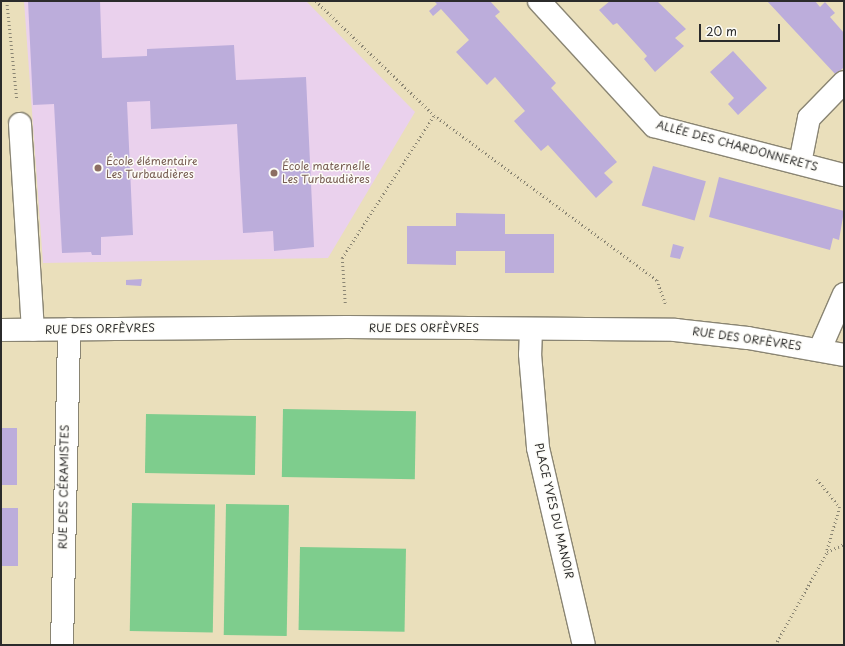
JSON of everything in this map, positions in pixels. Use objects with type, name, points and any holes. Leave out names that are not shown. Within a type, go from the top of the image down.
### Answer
[{"type":"street","name":"ALLÉE DES CHARDONNERETS","points":[[539,1],[654,126],[844,175]]},
{"type":"street","points":[[800,163],[809,118],[844,82]]},
{"type":"street","points":[[20,124],[33,330]]},
{"type":"street","points":[[820,349],[844,294]]},
{"type":"street","name":"RUE DES ORFÈVRES","points":[[1,330],[347,328],[675,330],[820,349],[844,355]]},
{"type":"street","name":"RUE DES CÉRAMISTES","points":[[62,645],[67,361],[69,329]]},
{"type":"street","name":"PLACE YVES DU MANOIR","points":[[531,329],[530,354],[538,448],[584,645]]},
{"type":"path","points":[[8,1],[20,124]]},
{"type":"path","points":[[316,1],[434,115],[657,280],[675,330]]},
{"type":"path","points":[[347,328],[342,258],[434,115]]},
{"type":"path","points":[[775,645],[827,552],[840,507],[817,479]]},
{"type":"path","points":[[827,552],[844,544]]},
{"type":"shaded area","points":[[24,1],[306,1],[415,112],[328,258],[43,263]]},
{"type":"green space","points":[[283,409],[416,411],[415,479],[282,477]]},
{"type":"green space","points":[[146,414],[256,416],[255,475],[145,473]]},
{"type":"green space","points":[[132,503],[215,504],[213,632],[130,631]]},
{"type":"green space","points":[[226,504],[289,505],[287,636],[224,635]]},
{"type":"green space","points":[[300,547],[406,549],[405,632],[299,630]]},
{"type":"building","points":[[28,1],[100,1],[102,58],[147,56],[147,49],[234,45],[236,80],[306,77],[314,247],[274,251],[273,231],[243,233],[237,124],[151,129],[150,101],[127,102],[133,235],[101,237],[101,255],[92,255],[91,252],[62,253],[54,104],[33,105]]},
{"type":"building","points":[[434,1],[490,1],[500,12],[495,16],[556,83],[551,88],[617,162],[604,173],[613,182],[596,198],[548,145],[541,151],[514,121],[525,111],[495,77],[487,85],[456,52],[469,40],[441,9],[433,16],[429,11],[437,4]]},
{"type":"building","points":[[610,1],[657,1],[686,29],[675,38],[684,46],[655,72],[644,59],[647,56],[617,23],[613,25],[599,10]]},
{"type":"building","points":[[767,1],[815,1],[820,7],[825,2],[835,13],[830,17],[844,33],[844,67],[836,75]]},
{"type":"building","points":[[733,51],[767,88],[738,115],[728,104],[734,98],[710,72]]},
{"type":"building","points":[[653,166],[706,181],[695,221],[642,205]]},
{"type":"building","points":[[719,177],[844,211],[839,240],[833,238],[830,250],[709,217]]},
{"type":"building","points":[[456,213],[505,214],[505,234],[554,234],[554,273],[505,273],[505,251],[456,251],[456,265],[407,264],[407,226],[456,226]]},
{"type":"building","points":[[673,244],[684,247],[680,259],[670,257]]},
{"type":"building","points":[[142,279],[141,286],[126,285],[126,280]]},
{"type":"building","points":[[1,428],[17,428],[17,485],[1,485]]},
{"type":"building","points":[[1,508],[18,508],[18,566],[1,566]]},
{"type":"place","name":"École élémentaire Les Turbaudières","points":[[98,168]]},
{"type":"place","name":"École maternelle Les Turbaudières","points":[[274,173]]}]
